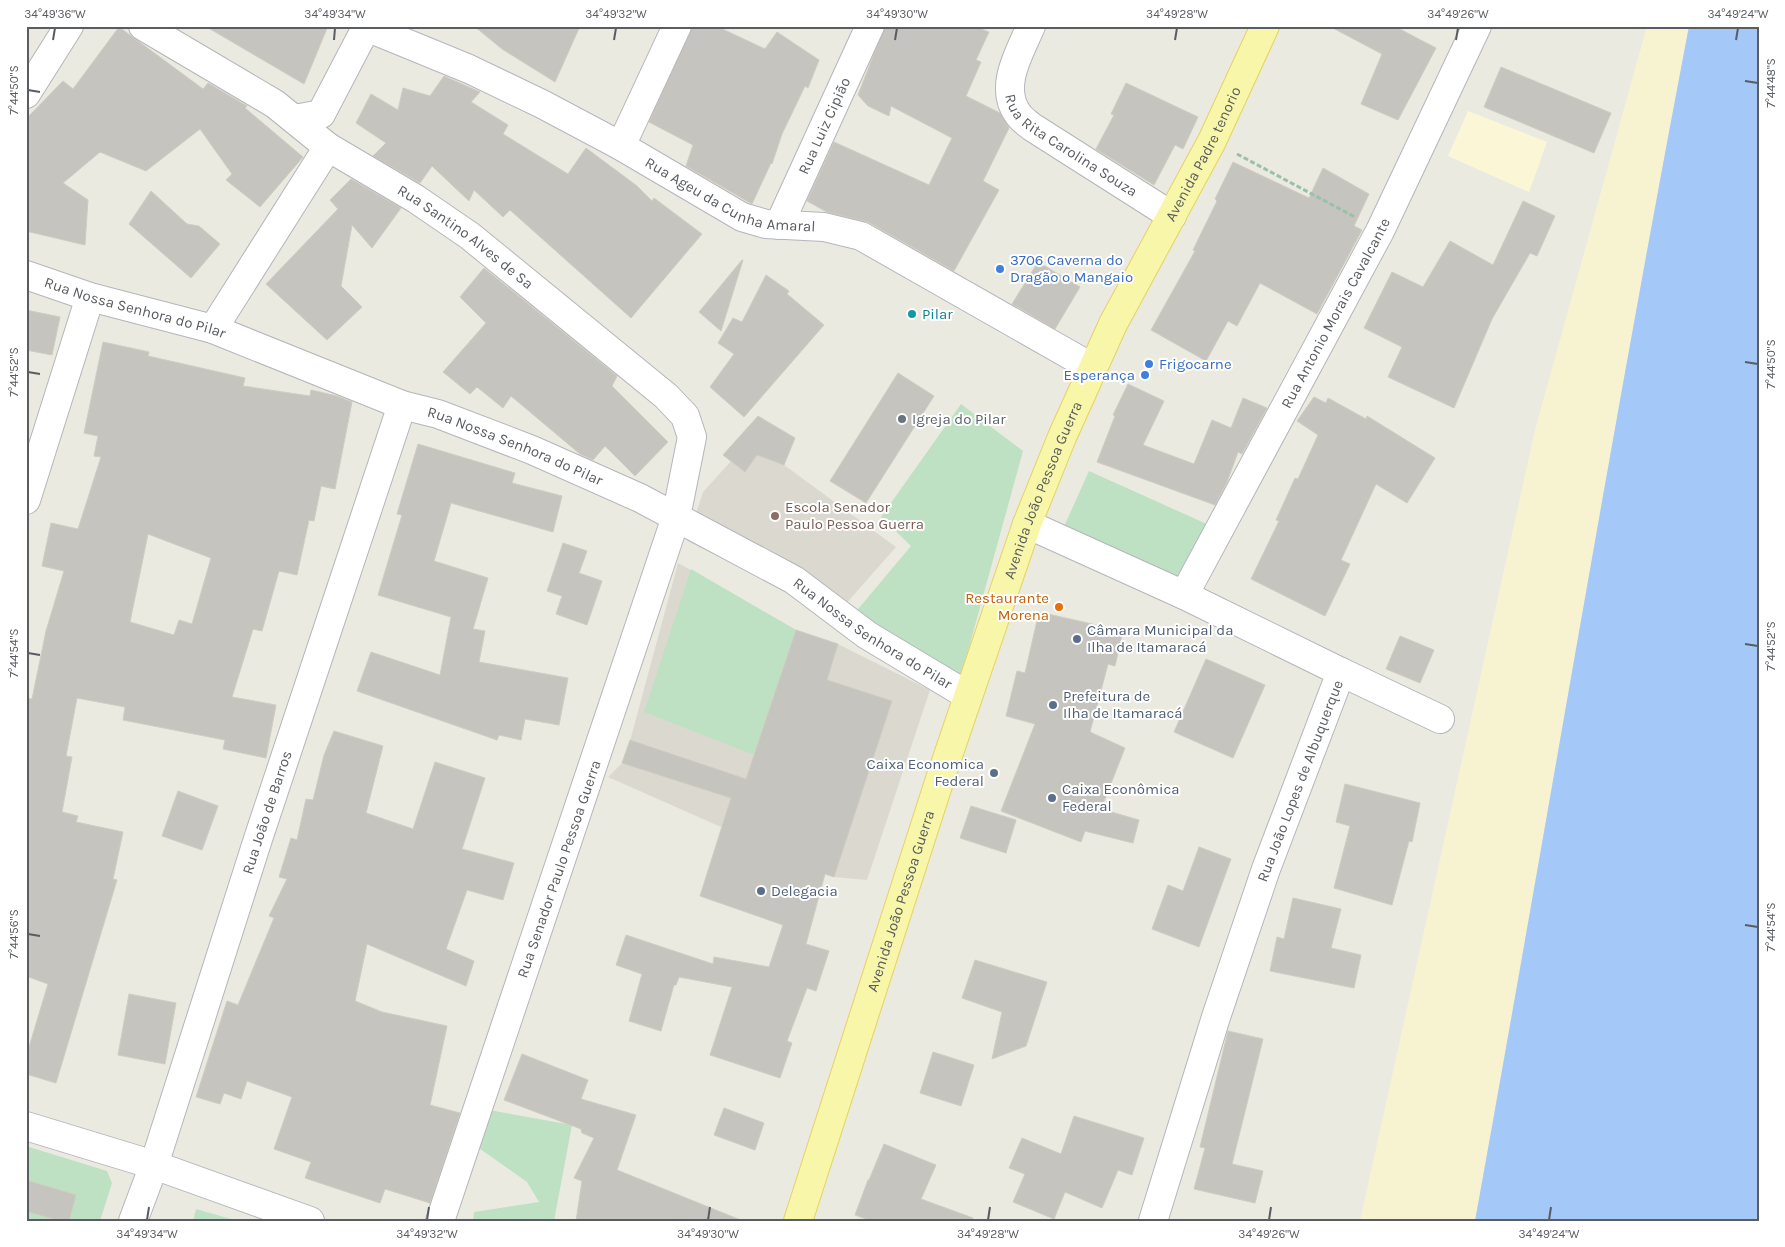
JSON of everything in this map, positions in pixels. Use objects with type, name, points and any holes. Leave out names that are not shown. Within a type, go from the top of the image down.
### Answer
[{"type":"main road","name":"Avenida Padre tenorio","points":[[1138,279],[1212,141],[1264,26]]},
{"type":"main road","name":"Avenida João Pessoa Guerra","points":[[798,1221],[968,695],[1027,524],[1092,368],[1138,279]]},
{"type":"street","points":[[26,94],[69,26]]},
{"type":"street","name":"Rua Santino Alves de Sa","points":[[144,26],[275,104],[328,147],[416,199],[470,236],[666,396],[685,416],[692,438],[676,516]]},
{"type":"street","points":[[621,146],[677,26]]},
{"type":"street","name":"Rua Luiz Cipião","points":[[779,226],[870,26]]},
{"type":"street","name":"Rua Rita Carolina Souza","points":[[1031,26],[1010,79],[1011,98],[1017,113],[1032,127],[1172,216]]},
{"type":"street","name":"Rua Antonio Morais Cavalcante","points":[[1184,596],[1380,231],[1477,26]]},
{"type":"street","points":[[295,120],[321,114],[366,27]]},
{"type":"street","name":"Rua Ageu da Cunha Amaral","points":[[366,27],[469,69],[621,146],[742,217],[779,226],[824,227],[861,236],[1092,368]]},
{"type":"street","points":[[212,329],[328,147]]},
{"type":"street","name":"Rua Nossa Senhora do Pilar","points":[[26,275],[90,297],[212,329],[402,405],[438,414],[532,450],[640,498],[794,580],[868,635],[968,695]]},
{"type":"street","points":[[26,500],[90,297]]},
{"type":"street","name":"Rua João de Barros","points":[[133,1221],[154,1165],[258,839],[402,405]]},
{"type":"street","name":"Rua Senador Paulo Pessoa Guerra","points":[[440,1221],[676,516]]},
{"type":"street","name":"Rua João Lopes de Albuquerque","points":[[1027,524],[1184,596],[1341,672],[1262,878],[1216,1016],[1153,1221]]},
{"type":"street","points":[[1341,672],[1440,719]]},
{"type":"street","points":[[26,1126],[154,1165],[310,1221]]},
{"type":"path","points":[[1212,141],[1380,231]]},
{"type":"shaded area","points":[[1468,111],[1547,142],[1529,192],[1448,156]]},
{"type":"shaded area","name":"Escola Senador Paulo Pessoa Guerra","points":[[750,440],[896,547],[836,615],[687,541],[703,492]]},
{"type":"shaded area","points":[[678,563],[796,630],[838,644],[930,690],[867,880],[834,877],[608,777],[622,763],[630,741]]},
{"type":"green space","points":[[961,404],[1023,451],[960,680],[848,621],[911,546],[881,517]]},
{"type":"green space","points":[[1089,471],[1209,525],[1181,585],[1062,531]]},
{"type":"green space","points":[[691,569],[796,630],[754,755],[644,712]]},
{"type":"green space","points":[[483,1109],[572,1125],[554,1221],[473,1221],[474,1212],[539,1202],[527,1182],[476,1146]]},
{"type":"green space","points":[[26,1146],[107,1171],[112,1183],[100,1221],[26,1221]]},
{"type":"green space","points":[[196,1209],[238,1221],[193,1221]]},
{"type":"sand","points":[[1647,26],[1689,26],[1475,1221],[1360,1221],[1535,430]]},
{"type":"water","points":[[1689,26],[1759,26],[1759,1221],[1475,1221],[1634,325]]},
{"type":"building","points":[[205,26],[328,26],[304,84]]},
{"type":"building","points":[[474,26],[580,26],[555,82],[502,49]]},
{"type":"building","points":[[692,26],[716,26],[765,49],[777,32],[819,60],[808,88],[805,86],[782,134],[772,164],[752,204],[686,166],[693,145],[649,122]]},
{"type":"building","points":[[885,26],[974,26],[989,32],[976,60],[981,62],[966,96],[1000,113],[1009,128],[983,181],[999,190],[954,271],[868,222],[827,212],[807,201],[834,142],[929,185],[952,138],[891,106],[889,116],[868,106],[858,95]]},
{"type":"building","points":[[1329,26],[1394,26],[1436,48],[1398,120],[1361,104],[1382,54]]},
{"type":"building","points":[[119,27],[203,89],[208,83],[247,106],[245,108],[303,157],[260,207],[226,180],[232,174],[200,129],[146,171],[100,152],[63,183],[88,200],[85,245],[26,231],[26,119],[63,81],[73,89]]},
{"type":"building","points":[[1501,67],[1611,113],[1594,153],[1484,107]]},
{"type":"building","points":[[444,76],[480,92],[471,102],[508,125],[503,134],[568,174],[586,148],[637,186],[652,201],[654,198],[702,234],[631,318],[510,210],[503,217],[474,190],[469,201],[432,166],[420,183],[373,156],[386,143],[356,123],[371,94],[398,110],[403,88],[430,96]]},
{"type":"building","points":[[1126,83],[1198,117],[1183,149],[1175,145],[1154,185],[1096,149],[1114,115],[1111,114]]},
{"type":"building","points":[[1233,162],[1309,198],[1323,168],[1369,194],[1354,226],[1362,230],[1317,314],[1260,283],[1237,326],[1228,321],[1206,361],[1151,330],[1195,251],[1193,250],[1217,201],[1215,199]]},
{"type":"building","points":[[351,179],[401,208],[372,248],[352,225],[341,286],[362,307],[327,340],[266,284],[338,209],[330,200]]},
{"type":"building","points":[[151,191],[187,224],[199,226],[220,244],[191,278],[129,224]]},
{"type":"building","points":[[1523,201],[1555,216],[1537,256],[1530,253],[1492,319],[1454,408],[1388,377],[1402,347],[1364,328],[1392,272],[1423,287],[1450,241],[1493,265]]},
{"type":"building","points":[[743,260],[721,331],[699,312]]},
{"type":"building","points":[[1038,262],[1080,287],[1055,329],[1012,304]]},
{"type":"building","points":[[484,268],[617,376],[612,386],[668,442],[635,476],[605,446],[593,460],[580,454],[511,396],[503,408],[477,387],[470,394],[443,372],[486,323],[460,297]]},
{"type":"building","points":[[766,275],[789,291],[787,294],[824,325],[744,417],[710,387],[734,354],[718,343],[733,318],[742,322]]},
{"type":"building","points":[[26,310],[60,317],[52,355],[26,350]]},
{"type":"building","points":[[103,342],[149,352],[148,356],[245,378],[243,386],[310,396],[311,390],[337,396],[352,402],[335,489],[321,486],[314,521],[309,520],[297,575],[279,571],[262,631],[253,629],[232,697],[276,705],[266,758],[223,749],[225,740],[123,720],[125,707],[77,698],[66,756],[72,757],[62,812],[78,816],[76,822],[123,832],[113,879],[117,880],[56,1083],[26,1074],[26,1057],[48,984],[26,976],[26,698],[32,699],[46,631],[64,571],[42,566],[51,523],[78,529],[101,457],[94,456],[98,436],[84,433]],"holes":[[[148,534],[211,558],[192,624],[179,620],[174,635],[130,622]]]},
{"type":"building","points":[[898,373],[934,396],[866,503],[830,481]]},
{"type":"building","points":[[1128,384],[1164,401],[1143,445],[1194,464],[1212,420],[1231,428],[1243,398],[1267,408],[1242,454],[1238,452],[1227,482],[1215,505],[1097,462],[1115,416],[1113,415]]},
{"type":"building","points":[[1314,397],[1326,403],[1328,398],[1366,419],[1367,416],[1435,458],[1407,503],[1376,484],[1341,560],[1350,564],[1325,616],[1251,579],[1279,521],[1276,520],[1295,478],[1298,479],[1318,435],[1297,421]]},
{"type":"building","points":[[758,416],[795,438],[784,465],[757,455],[745,472],[723,455]]},
{"type":"building","points":[[418,444],[515,473],[512,483],[562,496],[553,532],[451,503],[434,561],[488,578],[473,629],[485,631],[479,662],[568,678],[559,725],[525,719],[521,740],[499,735],[497,740],[357,691],[371,652],[440,675],[451,617],[378,595],[402,515],[397,514]]},
{"type":"building","points":[[563,543],[587,551],[579,573],[602,581],[587,625],[556,614],[562,596],[547,591]]},
{"type":"building","points":[[1039,612],[1123,631],[1115,666],[1108,664],[1090,732],[1125,748],[1101,809],[1139,820],[1133,843],[1085,831],[1081,842],[1001,811],[1035,724],[1006,716],[1017,671],[1025,673]]},
{"type":"building","points":[[796,630],[838,644],[827,680],[892,701],[834,877],[825,874],[806,944],[829,951],[816,991],[807,988],[787,1041],[792,1043],[780,1078],[710,1055],[732,987],[679,977],[676,985],[674,985],[661,1031],[629,1021],[642,974],[616,965],[626,935],[713,964],[714,957],[769,967],[783,925],[700,896],[731,798],[622,763],[630,740],[746,779]]},
{"type":"building","points":[[1400,636],[1434,650],[1420,683],[1386,669]]},
{"type":"building","points":[[1206,659],[1265,685],[1233,758],[1174,732]]},
{"type":"building","points":[[334,731],[383,746],[366,813],[413,829],[435,762],[485,778],[462,849],[514,863],[503,900],[467,890],[446,949],[474,961],[466,986],[367,944],[355,1001],[382,1012],[447,1026],[430,1105],[460,1113],[430,1203],[385,1189],[380,1203],[305,1178],[311,1162],[274,1149],[292,1097],[247,1081],[241,1099],[224,1093],[220,1104],[196,1097],[227,1001],[238,1005],[274,918],[269,916],[287,879],[279,877],[291,838],[297,840],[306,799],[313,800],[324,755]]},
{"type":"building","points":[[1345,784],[1420,803],[1412,842],[1409,841],[1392,905],[1334,888],[1350,826],[1336,822]]},
{"type":"building","points":[[178,791],[218,806],[202,850],[162,836]]},
{"type":"building","points":[[971,806],[1016,820],[1006,853],[960,838]]},
{"type":"building","points":[[1199,847],[1231,859],[1199,947],[1152,929],[1168,885],[1183,891]]},
{"type":"building","points":[[1293,898],[1341,909],[1331,948],[1361,955],[1354,988],[1270,971],[1277,937],[1284,939]]},
{"type":"building","points":[[975,960],[1047,982],[1026,1046],[992,1059],[1002,1012],[962,998]]},
{"type":"building","points":[[129,994],[176,1003],[165,1064],[118,1055]]},
{"type":"building","points":[[1228,1031],[1263,1039],[1232,1164],[1263,1171],[1255,1203],[1194,1189],[1205,1148],[1200,1147]]},
{"type":"building","points":[[933,1052],[974,1065],[961,1106],[920,1093]]},
{"type":"building","points":[[522,1054],[588,1080],[581,1099],[636,1115],[617,1170],[743,1221],[576,1221],[582,1181],[574,1178],[594,1138],[582,1133],[581,1129],[504,1100]]},
{"type":"building","points":[[724,1108],[764,1123],[755,1150],[714,1135]]},
{"type":"building","points":[[1074,1116],[1144,1138],[1132,1175],[1118,1170],[1102,1208],[1065,1192],[1054,1219],[1013,1202],[1025,1174],[1009,1168],[1022,1138],[1061,1154]]},
{"type":"building","points":[[884,1144],[936,1165],[921,1199],[973,1218],[972,1221],[872,1221],[855,1215]]},
{"type":"building","points":[[26,1180],[76,1195],[69,1221],[60,1221],[26,1211]]},
{"type":"place","name":"3706 Caverna do Dragão o Mangaio","points":[[1000,269]]},
{"type":"place","name":"Pilar","points":[[912,314]]},
{"type":"place","name":"Frigocarne","points":[[1149,364]]},
{"type":"place","name":"Esperança","points":[[1145,375]]},
{"type":"place","name":"Igreja do Pilar","points":[[902,419]]},
{"type":"place","name":"Escola Senador Paulo Pessoa Guerra","points":[[775,516]]},
{"type":"place","name":"Restaurante Morena","points":[[1059,607]]},
{"type":"place","name":"Câmara Municipal da Ilha de Itamaracá","points":[[1077,639]]},
{"type":"place","name":"Prefeitura de Ilha de Itamaracá","points":[[1053,705]]},
{"type":"place","name":"Caixa Economica Federal","points":[[994,773]]},
{"type":"place","name":"Caixa Econômica Federal","points":[[1052,798]]},
{"type":"place","name":"Delegacia","points":[[761,891]]}]
